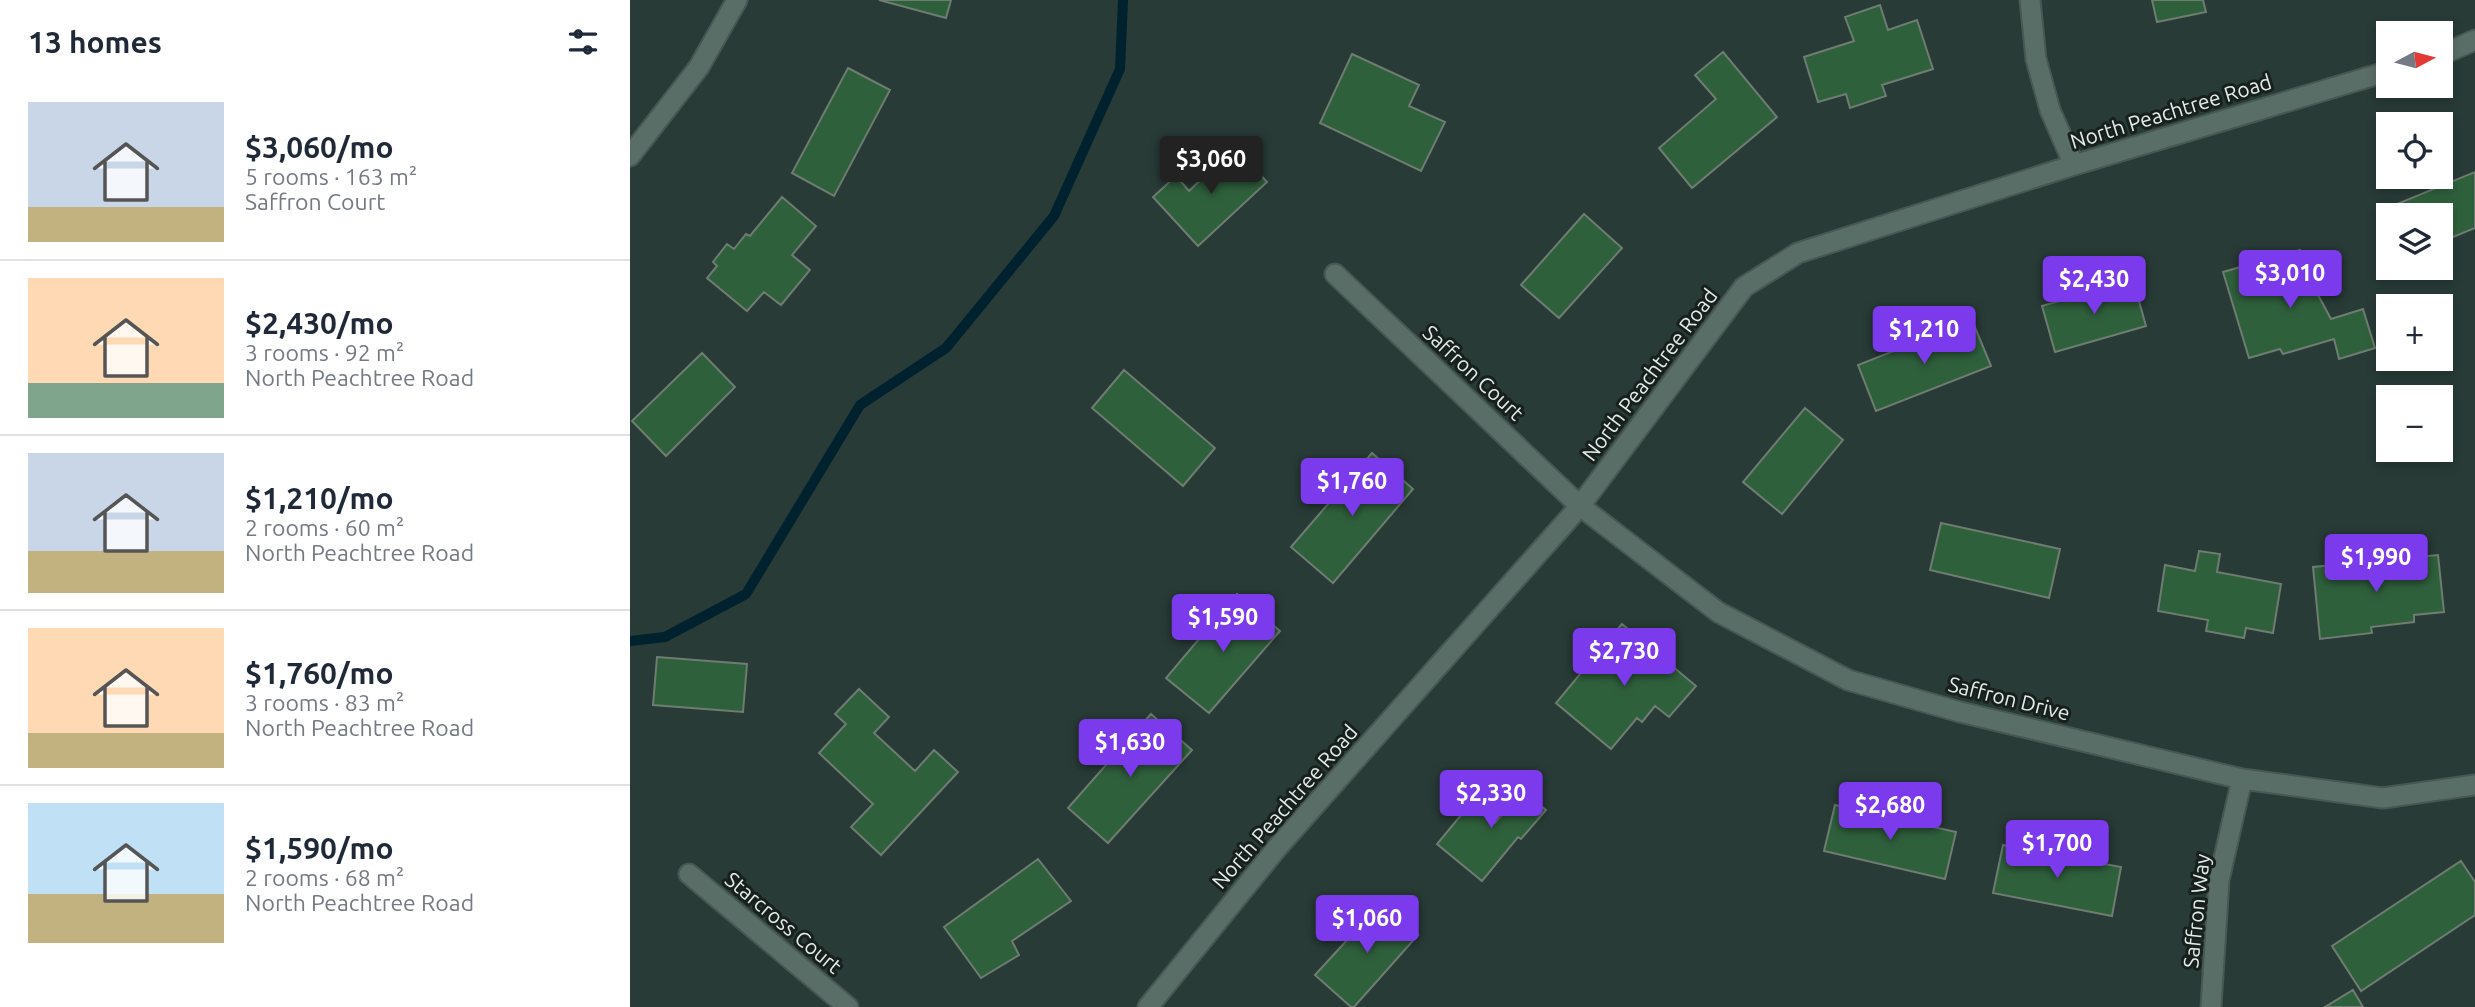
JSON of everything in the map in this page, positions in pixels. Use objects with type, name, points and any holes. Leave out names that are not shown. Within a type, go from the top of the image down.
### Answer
[{"type":"street","points":[[630,156],[699,67],[737,0]]},
{"type":"street","points":[[2030,0],[2036,59],[2050,110],[2074,164]]},
{"type":"street","points":[[2454,49],[2475,40]]},
{"type":"street","name":"North Peachtree Road","points":[[1148,1007],[1277,848],[1580,506],[1744,287],[1798,253],[2074,164],[2376,75]]},
{"type":"street","name":"Saffron Court","points":[[1335,274],[1580,506]]},
{"type":"street","name":"Saffron Drive","points":[[1580,506],[1718,612],[1848,680],[1960,712],[2242,779],[2383,798],[2475,785]]},
{"type":"street","name":"Saffron Way","points":[[2211,1007],[2219,880],[2242,779]]},
{"type":"street","name":"Starcross Court","points":[[689,874],[848,1007]]},
{"type":"building","points":[[879,0],[951,0],[946,18]]},
{"type":"building","points":[[2152,0],[2203,0],[2206,12],[2157,22]]},
{"type":"building","points":[[1880,5],[1888,30],[1917,20],[1933,69],[1882,85],[1886,96],[1850,108],[1846,94],[1818,102],[1804,57],[1854,41],[1845,17]]},
{"type":"building","points":[[1723,52],[1777,117],[1692,188],[1659,148],[1716,99],[1695,75]]},
{"type":"building","points":[[1352,54],[1419,85],[1409,106],[1445,122],[1421,171],[1320,123]]},
{"type":"building","points":[[848,68],[890,90],[834,196],[792,173]]},
{"type":"building","points":[[1235,147],[1267,182],[1198,246],[1153,197],[1176,176],[1189,191]]},
{"type":"building","points":[[2475,172],[2475,228],[2453,237],[2453,203],[2399,203],[2434,189],[2453,189],[2453,181]]},
{"type":"building","points":[[782,197],[816,226],[792,255],[810,270],[781,305],[764,292],[747,311],[707,278],[717,266],[713,262],[727,244],[734,249],[746,234],[750,236]]},
{"type":"building","points":[[1584,214],[1622,248],[1559,318],[1521,285]]},
{"type":"building","points":[[2300,250],[2310,280],[2331,319],[2363,309],[2375,348],[2339,359],[2334,339],[2283,354],[2280,349],[2249,358],[2223,272]]},
{"type":"building","points":[[2133,280],[2146,326],[2055,352],[2042,306]]},
{"type":"building","points":[[1972,320],[1991,366],[1876,411],[1858,365]]},
{"type":"building","points":[[702,353],[735,387],[666,456],[632,421]]},
{"type":"building","points":[[1124,370],[1215,448],[1183,486],[1092,408]]},
{"type":"building","points":[[1805,408],[1843,440],[1782,514],[1743,482]]},
{"type":"building","points":[[1372,453],[1413,489],[1333,583],[1291,547]]},
{"type":"building","points":[[1941,523],[2060,549],[2049,598],[1930,570]]},
{"type":"building","points":[[2199,551],[2220,554],[2217,572],[2281,584],[2273,633],[2246,628],[2244,638],[2206,631],[2208,620],[2158,611],[2165,565],[2195,571]]},
{"type":"building","points":[[2438,555],[2444,612],[2414,615],[2414,622],[2371,627],[2372,633],[2320,639],[2313,567]]},
{"type":"building","points":[[1237,594],[1280,631],[1209,713],[1166,678]]},
{"type":"building","points":[[1622,624],[1696,686],[1669,717],[1655,706],[1642,722],[1637,718],[1611,749],[1556,703],[1585,668],[1593,673],[1597,669],[1590,661]]},
{"type":"building","points":[[657,657],[747,664],[743,712],[653,705]]},
{"type":"building","points":[[859,689],[889,717],[874,733],[915,771],[934,750],[958,772],[881,855],[851,827],[873,804],[819,753],[846,724],[835,714]]},
{"type":"building","points":[[1151,714],[1192,750],[1108,843],[1068,808]]},
{"type":"building","points":[[1510,780],[1546,810],[1521,839],[1518,837],[1482,881],[1437,844],[1471,803],[1495,823],[1501,816],[1489,806]]},
{"type":"building","points":[[1835,805],[1956,832],[1945,879],[1824,851]]},
{"type":"building","points":[[2003,845],[2121,867],[2112,916],[1993,893]]},
{"type":"building","points":[[1038,859],[1071,901],[1012,941],[1019,955],[981,978],[944,927]]},
{"type":"building","points":[[2461,861],[2475,882],[2475,915],[2361,991],[2332,946]]},
{"type":"building","points":[[1382,902],[1418,935],[1354,1007],[1351,1007],[1315,975]]},
{"type":"building","points":[[2353,990],[2363,1007],[2325,1007]]},
{"type":"waterway","points":[[630,641],[665,637],[746,594],[860,405],[946,348],[1054,216],[1120,69],[1123,0]]}]
